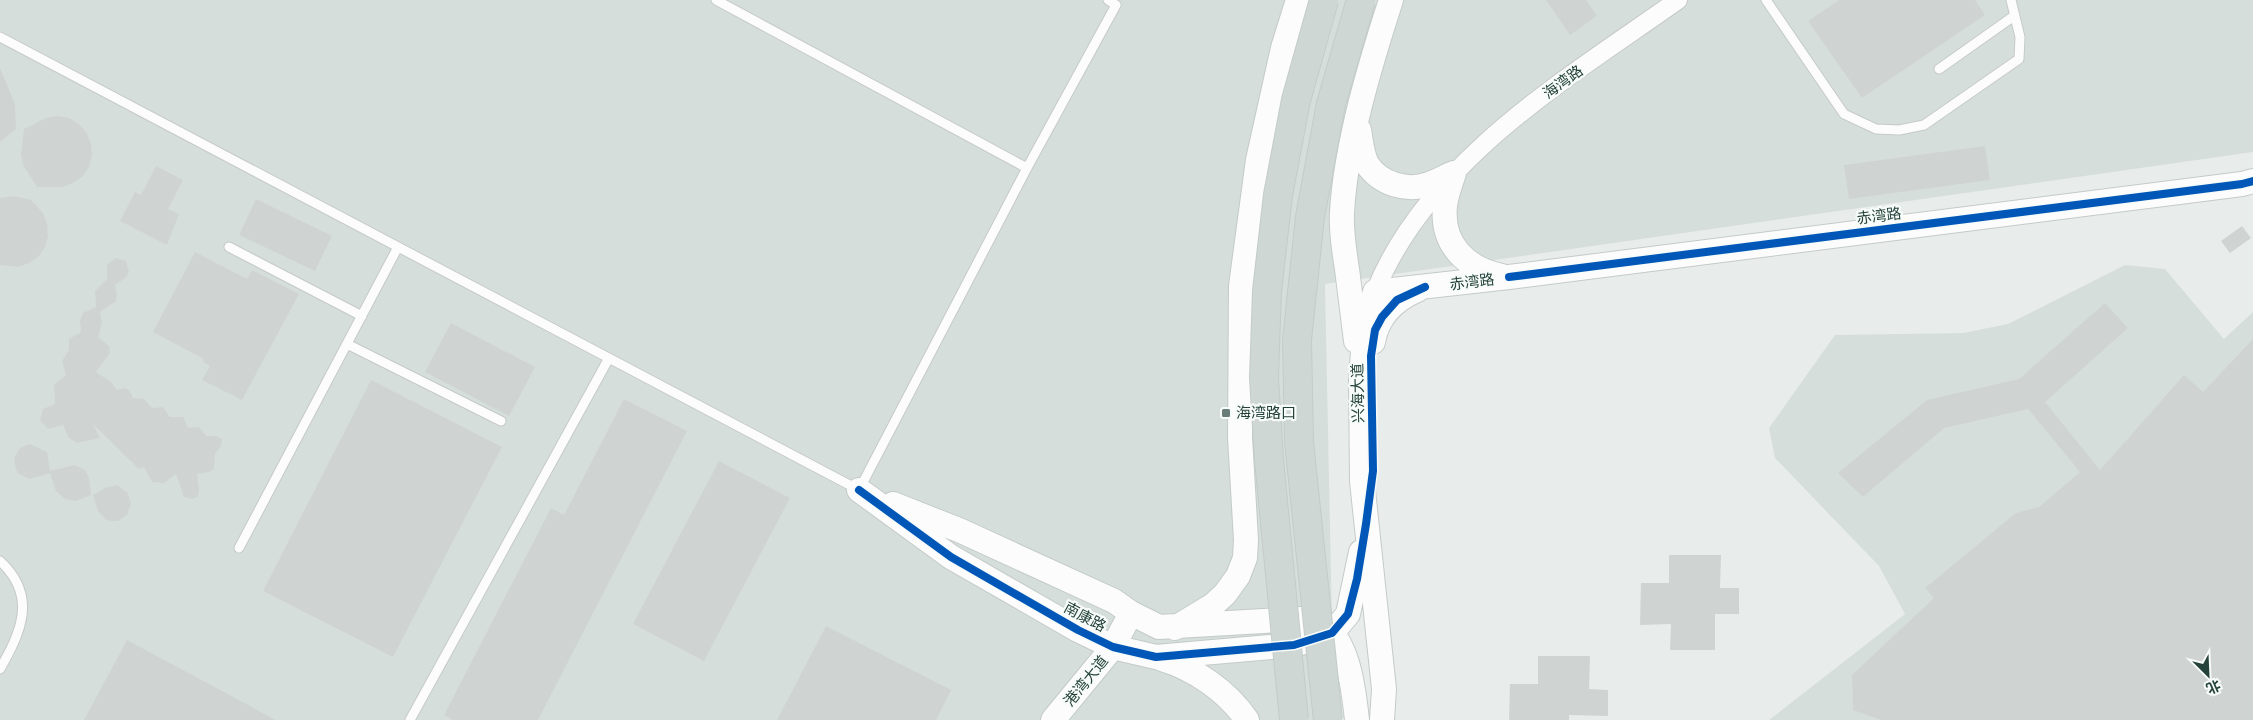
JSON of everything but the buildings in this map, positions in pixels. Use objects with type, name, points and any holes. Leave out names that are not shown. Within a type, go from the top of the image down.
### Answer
[{"type":"main road","points":[[1294,720],[1269,460],[1264,378],[1267,290],[1278,196],[1296,100],[1324,0]]},
{"type":"main road","points":[[1328,720],[1299,442],[1297,340],[1310,217],[1330,104],[1361,0]]},
{"type":"street","points":[[1175,628],[1212,605],[1225,594],[1238,576],[1245,558],[1246,540],[1240,437],[1240,286],[1258,160],[1283,48],[1298,0]]},
{"type":"street","name":"兴海大道","points":[[1361,380],[1342,245],[1342,213],[1346,174],[1358,119],[1377,42],[1391,0]]},
{"type":"street","name":"海湾路","points":[[1375,292],[1386,264],[1400,241],[1454,172],[1499,130],[1678,0]]},
{"type":"street","points":[[1358,119],[1366,162],[1375,174],[1388,182],[1413,188],[1428,185],[1454,172]]},
{"type":"street","points":[[1454,172],[1445,207],[1448,235],[1468,264],[1493,274],[1509,277]]},
{"type":"street","name":"赤湾路","points":[[1375,292],[1509,277],[2242,184],[2253,181]]},
{"type":"street","name":"兴海大道","points":[[1366,524],[1373,471],[1371,356],[1375,330],[1382,317],[1397,300],[1425,287]]},
{"type":"street","name":"兴海大道","points":[[1375,292],[1365,324],[1361,380],[1362,481],[1384,689],[1382,720]]},
{"type":"street","name":"南康路","points":[[859,490],[968,534],[1114,601],[1131,614],[1159,628],[1300,619],[1314,621],[1332,633]]},
{"type":"street","name":"南康路","points":[[859,490],[951,557],[1078,630],[1113,647],[1156,657],[1294,645],[1332,633]]},
{"type":"street","points":[[1357,720],[1351,672],[1332,633],[1348,614],[1357,579],[1366,524]]},
{"type":"street","name":"港湾大道","points":[[1054,720],[1113,647],[1131,614]]},
{"type":"street","points":[[1156,657],[1182,665],[1202,677],[1239,708],[1247,720]]},
{"type":"lane","points":[[716,0],[1027,168]]},
{"type":"lane","points":[[0,37],[859,490],[1027,168],[1116,5],[1108,0]]},
{"type":"lane","points":[[1766,0],[1844,114],[1876,129],[1899,130],[1924,125],[2019,59],[2020,37],[2011,0]]},
{"type":"lane","points":[[1939,69],[2014,16]]},
{"type":"lane","points":[[229,247],[362,316]]},
{"type":"lane","points":[[239,548],[398,247]]},
{"type":"lane","points":[[347,344],[501,421]]},
{"type":"lane","points":[[410,720],[609,358]]},
{"type":"lane","points":[[0,561],[14,579],[22,596],[23,619],[14,643],[0,670]]},
{"type":"shaded area","points":[[0,0],[2253,0],[2253,152],[1325,284],[1334,720],[0,720]]},
{"type":"shaded area","points":[[2125,265],[2165,269],[2224,339],[2253,312],[2253,720],[1769,720],[1905,614],[1879,566],[1775,458],[1769,428],[1835,335],[1963,333],[2008,324]]},
{"type":"cycle path","points":[[1509,277],[2242,184],[2253,181]]},
{"type":"cycle path","points":[[859,490],[951,557],[1078,630],[1113,647],[1156,657],[1294,645],[1332,633],[1348,614],[1357,579],[1366,524],[1373,471],[1371,356],[1375,330],[1382,317],[1397,300],[1425,287]]},
{"type":"place","name":"海湾路口","points":[[1226,413]]}]
